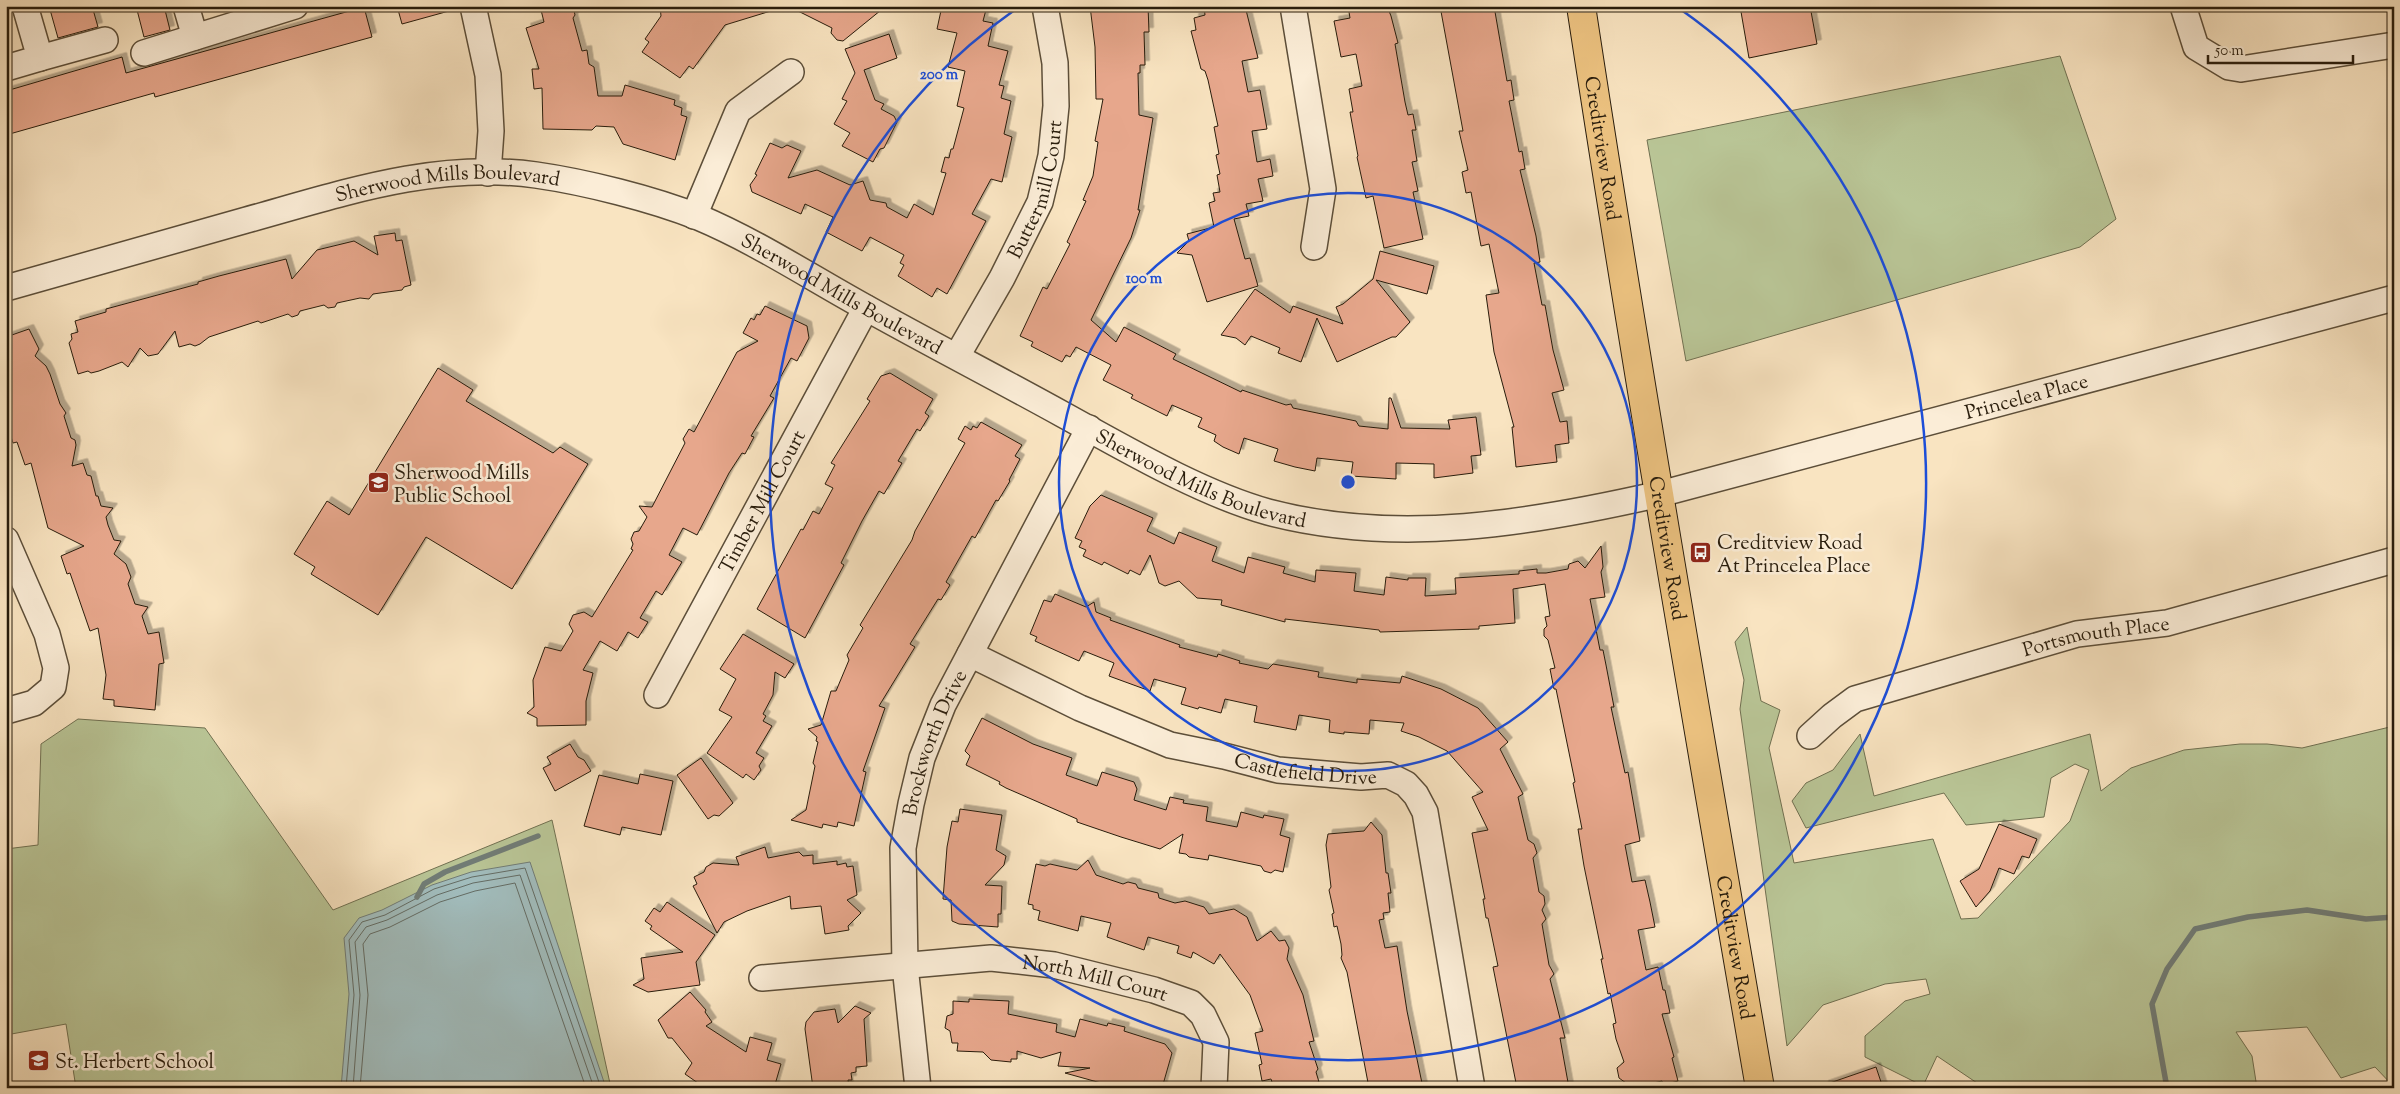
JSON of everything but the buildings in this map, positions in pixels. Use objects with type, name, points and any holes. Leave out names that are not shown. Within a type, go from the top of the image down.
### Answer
[{"type":"main road","name":"Creditview Road","points":[[1581,6],[1607,180],[1760,1088]]},
{"type":"street","points":[[25,6],[40,58]]},
{"type":"street","points":[[186,6],[195,37]]},
{"type":"street","points":[[144,53],[295,6]]},
{"type":"street","points":[[474,6],[488,76],[491,131],[488,173]]},
{"type":"street","name":"Buttermill Court","points":[[957,356],[1002,278],[1040,202],[1051,156],[1056,106],[1055,63],[1045,6]]},
{"type":"street","points":[[1292,6],[1323,189],[1314,247]]},
{"type":"street","points":[[2183,6],[2196,47],[2228,67],[2241,69],[2394,45]]},
{"type":"street","points":[[6,68],[105,40]]},
{"type":"street","points":[[694,216],[738,111],[792,72]]},
{"type":"street","name":"Sherwood Mills Boulevard","points":[[6,288],[352,191],[421,175],[456,172],[535,175],[618,192],[694,216],[741,237],[866,308],[1159,466],[1265,511],[1314,522],[1422,529],[1463,528],[1621,503],[1660,494]]},
{"type":"street","name":"Princelea Place","points":[[1660,494],[2394,298]]},
{"type":"street","name":"Timber Mill Court","points":[[657,695],[866,308]]},
{"type":"street","name":"Brockworth Drive","points":[[918,1088],[905,966],[903,848],[910,804],[922,758],[942,705],[1089,428]]},
{"type":"street","points":[[6,540],[47,634],[56,668],[53,687],[34,703],[6,711]]},
{"type":"street","name":"Portsmouth Place","points":[[1810,736],[1855,699],[2077,634],[2167,623],[2394,560]]},
{"type":"street","name":"Castlefield Drive","points":[[970,654],[1080,708],[1170,745],[1278,770],[1362,777],[1388,775],[1406,784],[1416,795],[1425,812],[1472,1088]]},
{"type":"street","name":"North Mill Court","points":[[762,978],[991,958],[1054,965],[1154,990],[1191,1003],[1203,1015],[1216,1042],[1214,1088]]},
{"type":"green space","points":[[2060,56],[2116,219],[2080,247],[1686,361],[1647,140]]},
{"type":"green space","points":[[1747,627],[1761,701],[1780,710],[1769,748],[1794,863],[1933,839],[1961,919],[1978,918],[2070,821],[2089,770],[2075,764],[2051,778],[2044,817],[1966,825],[1944,793],[1806,828],[1792,801],[1806,783],[1833,770],[1860,734],[1874,796],[2090,734],[2101,791],[2131,768],[2184,750],[2240,744],[2267,744],[2302,748],[2394,726],[2394,1087],[2375,1067],[2341,1078],[2307,1027],[2236,1032],[2252,1056],[2257,1088],[1976,1088],[1977,1083],[1937,1056],[1923,1086],[1865,1057],[1865,1036],[1905,1001],[1930,994],[1926,979],[1885,984],[1823,1005],[1787,1046],[1740,709],[1744,680],[1735,642]]},
{"type":"green space","points":[[78,719],[205,728],[333,910],[552,820],[611,1088],[76,1088],[66,1024],[6,1035],[6,849],[38,845],[41,744]]},
{"type":"water","points":[[530,862],[606,1088],[341,1088],[349,994],[344,938],[359,918],[382,910],[432,885],[471,872]]},
{"type":"waterway","points":[[417,897],[424,884],[445,872],[538,836]]},
{"type":"waterway","points":[[2167,1088],[2152,1004],[2167,969],[2195,929],[2248,917],[2307,910],[2366,919],[2394,917]]},
{"type":"place","name":"Sherwood Mills Public School","points":[[378,483]]},
{"type":"place","name":"Creditview Road At Princelea Place","points":[[1701,553]]},
{"type":"place","name":"St. Herbert School","points":[[39,1061]]}]
